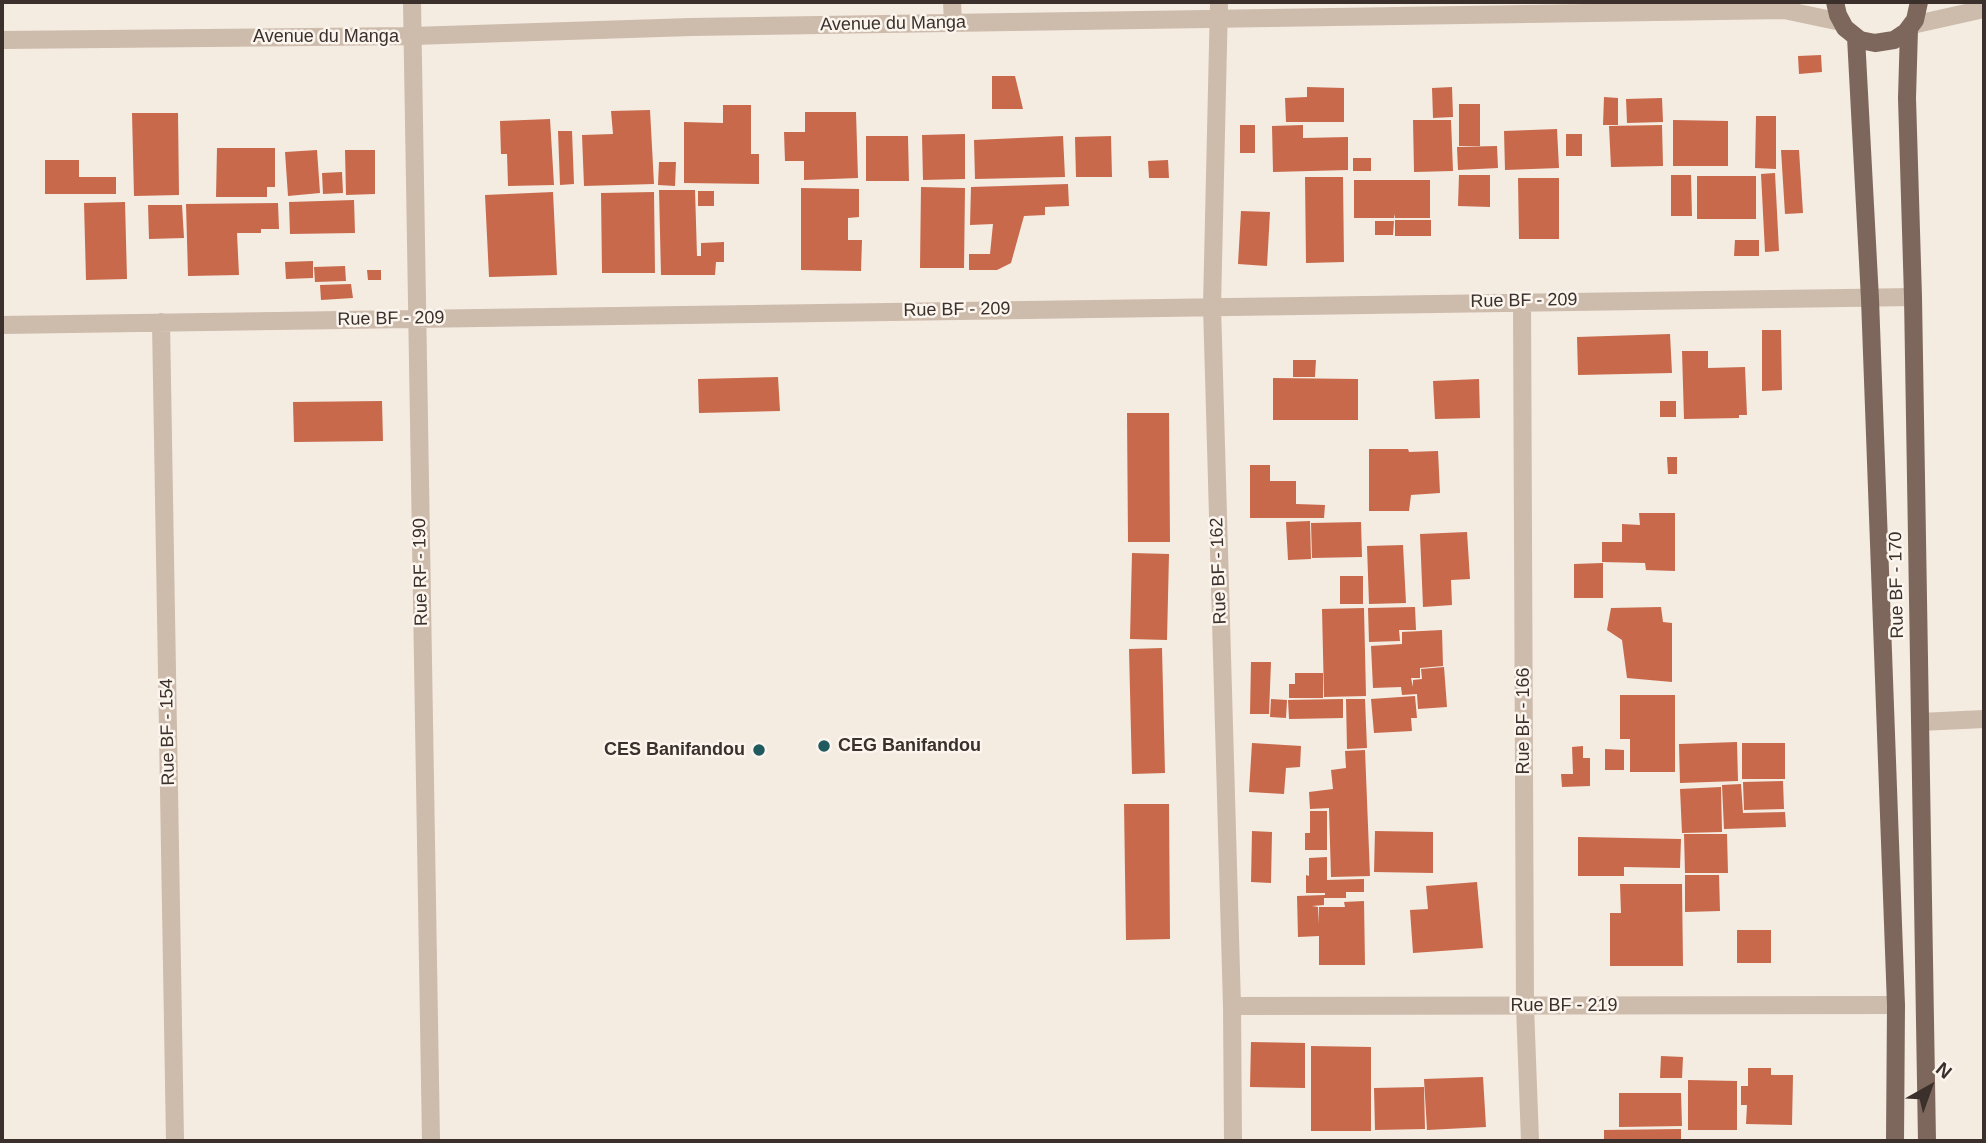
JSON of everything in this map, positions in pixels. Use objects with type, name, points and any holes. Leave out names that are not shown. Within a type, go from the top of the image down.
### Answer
[{"type":"main road","points":[[1835,2],[1841,22],[1856,37],[1870,42],[1884,43],[1898,38],[1910,27]]},
{"type":"main road","name":"Rue BF - 170","points":[[1919,2],[1910,27],[1907,98],[1913,297],[1927,1141]]},
{"type":"main road","name":"Rue BF - 170","points":[[1856,37],[1870,299],[1896,1005],[1895,1141]]},
{"type":"street","name":"Rue RF - 190","points":[[412,2],[431,1141]]},
{"type":"street","points":[[952,2],[953,22]]},
{"type":"street","points":[[1784,10],[1801,2]]},
{"type":"street","points":[[1961,2],[1981,9]]},
{"type":"street","points":[[1910,27],[1981,9]]},
{"type":"street","name":"Avenue du Manga","points":[[2,40],[413,36],[953,22],[1219,10],[1784,10]]},
{"type":"street","name":"Rue BF - 162","points":[[1219,10],[1212,306],[1232,1006],[1233,1141]]},
{"type":"street","points":[[1784,10],[1841,22]]},
{"type":"street","name":"Rue BF - 209","points":[[2,325],[1913,297]]},
{"type":"street","name":"Rue BF - 166","points":[[1522,301],[1525,1006],[1530,1141]]},
{"type":"street","name":"Rue BF - 154","points":[[161,322],[175,1141]]},
{"type":"street","points":[[1920,722],[1984,719]]},
{"type":"street","name":"Rue BF - 219","points":[[1232,1006],[1896,1005]]},
{"type":"building","points":[[1821,55],[1822,72],[1799,74],[1798,56]]},
{"type":"building","points":[[992,76],[1015,76],[1023,109],[992,109]]},
{"type":"building","points":[[1307,87],[1344,88],[1344,122],[1286,122],[1285,98],[1307,97]]},
{"type":"building","points":[[1452,87],[1453,117],[1433,118],[1432,88]]},
{"type":"building","points":[[1604,97],[1618,98],[1618,125],[1603,125]]},
{"type":"building","points":[[1662,98],[1663,122],[1627,123],[1626,99]]},
{"type":"building","points":[[1459,104],[1480,104],[1480,146],[1459,146]]},
{"type":"building","points":[[723,105],[751,105],[751,154],[759,154],[759,184],[684,183],[684,122],[723,123]]},
{"type":"building","points":[[650,110],[654,184],[584,186],[582,135],[613,134],[611,111]]},
{"type":"building","points":[[805,112],[856,112],[858,178],[804,180],[804,161],[785,161],[784,132],[805,132]]},
{"type":"building","points":[[132,113],[178,113],[179,195],[134,196]]},
{"type":"building","points":[[1756,116],[1776,116],[1776,169],[1755,168]]},
{"type":"building","points":[[550,119],[554,185],[508,186],[507,154],[501,154],[500,121]]},
{"type":"building","points":[[1413,120],[1451,120],[1453,171],[1414,172]]},
{"type":"building","points":[[1673,120],[1728,121],[1728,166],[1673,166]]},
{"type":"building","points":[[1240,125],[1255,125],[1255,153],[1240,153]]},
{"type":"building","points":[[1303,125],[1303,138],[1348,137],[1348,170],[1273,172],[1272,126]]},
{"type":"building","points":[[1662,125],[1663,166],[1611,167],[1609,126]]},
{"type":"building","points":[[1557,129],[1559,168],[1505,170],[1504,131]]},
{"type":"building","points":[[558,131],[572,131],[574,184],[560,185]]},
{"type":"building","points":[[965,134],[965,179],[923,180],[922,135]]},
{"type":"building","points":[[1566,134],[1582,134],[1582,156],[1566,156]]},
{"type":"building","points":[[866,136],[908,136],[909,181],[866,181]]},
{"type":"building","points":[[1063,136],[1065,177],[975,179],[974,140]]},
{"type":"building","points":[[1111,136],[1112,177],[1076,177],[1075,137]]},
{"type":"building","points":[[1497,146],[1498,168],[1458,170],[1457,147]]},
{"type":"building","points":[[217,148],[275,148],[275,187],[267,187],[267,197],[216,197]]},
{"type":"building","points":[[317,150],[320,193],[288,196],[285,152]]},
{"type":"building","points":[[345,150],[375,150],[375,194],[346,195]]},
{"type":"building","points":[[1781,150],[1799,150],[1803,213],[1785,214]]},
{"type":"building","points":[[1353,158],[1371,158],[1371,171],[1353,171]]},
{"type":"building","points":[[45,160],[79,160],[79,177],[116,177],[116,194],[45,194]]},
{"type":"building","points":[[1168,160],[1169,178],[1149,178],[1148,161]]},
{"type":"building","points":[[659,162],[676,162],[675,186],[658,185]]},
{"type":"building","points":[[342,172],[343,193],[323,194],[322,173]]},
{"type":"building","points":[[1775,173],[1779,251],[1765,252],[1761,174]]},
{"type":"building","points":[[1459,175],[1490,175],[1490,207],[1458,206]]},
{"type":"building","points":[[1671,175],[1691,175],[1692,216],[1671,216]]},
{"type":"building","points":[[1697,176],[1756,176],[1756,219],[1697,219]]},
{"type":"building","points":[[1305,177],[1343,177],[1344,262],[1306,263]]},
{"type":"building","points":[[1518,178],[1559,178],[1559,239],[1519,239]]},
{"type":"building","points":[[1354,180],[1430,180],[1430,218],[1395,218],[1394,214],[1394,218],[1354,218]]},
{"type":"building","points":[[1068,184],[1069,206],[1045,207],[1045,215],[1024,216],[1011,263],[997,270],[969,270],[969,254],[990,254],[993,224],[970,225],[971,187]]},
{"type":"building","points":[[921,187],[965,188],[964,268],[920,268]]},
{"type":"building","points":[[801,188],[859,189],[859,217],[848,218],[848,240],[862,240],[861,271],[801,270]]},
{"type":"building","points":[[659,190],[695,190],[697,256],[701,256],[701,243],[724,242],[724,262],[716,262],[715,275],[661,275]]},
{"type":"building","points":[[698,191],[714,191],[714,206],[698,206]]},
{"type":"building","points":[[553,192],[557,275],[489,277],[485,195]]},
{"type":"building","points":[[654,192],[655,273],[602,273],[601,193]]},
{"type":"building","points":[[354,200],[355,233],[290,234],[289,202]]},
{"type":"building","points":[[125,202],[127,279],[86,280],[84,203]]},
{"type":"building","points":[[278,203],[279,229],[261,229],[261,233],[237,233],[239,275],[188,276],[186,204]]},
{"type":"building","points":[[148,205],[182,205],[184,238],[149,239]]},
{"type":"building","points":[[1241,211],[1270,212],[1267,266],[1238,264]]},
{"type":"building","points":[[1395,220],[1431,220],[1431,236],[1395,236]]},
{"type":"building","points":[[1375,221],[1394,221],[1393,235],[1375,235]]},
{"type":"building","points":[[1735,240],[1759,240],[1759,256],[1734,256]]},
{"type":"building","points":[[313,261],[313,278],[286,279],[285,262]]},
{"type":"building","points":[[345,266],[346,281],[315,282],[314,267]]},
{"type":"building","points":[[367,270],[381,270],[381,280],[368,280]]},
{"type":"building","points":[[351,284],[353,298],[321,300],[320,285]]},
{"type":"building","points":[[1762,330],[1781,330],[1782,390],[1762,391]]},
{"type":"building","points":[[1670,334],[1672,373],[1578,375],[1577,337]]},
{"type":"building","points":[[1682,351],[1708,351],[1708,368],[1745,367],[1747,415],[1739,415],[1739,418],[1684,419]]},
{"type":"building","points":[[1293,360],[1316,360],[1315,377],[1293,377]]},
{"type":"building","points":[[778,377],[780,411],[699,413],[698,379]]},
{"type":"building","points":[[1273,378],[1358,379],[1358,420],[1273,420]]},
{"type":"building","points":[[1479,379],[1480,418],[1435,419],[1433,381]]},
{"type":"building","points":[[382,401],[383,441],[294,442],[293,402]]},
{"type":"building","points":[[1660,401],[1676,401],[1676,417],[1660,417]]},
{"type":"building","points":[[1127,413],[1169,413],[1170,542],[1128,542]]},
{"type":"building","points":[[1369,449],[1438,451],[1440,493],[1411,495],[1409,511],[1369,511]]},
{"type":"building","points":[[1667,457],[1677,457],[1677,474],[1668,474]]},
{"type":"building","points":[[1250,465],[1270,465],[1270,481],[1296,481],[1296,504],[1325,505],[1324,518],[1250,518]]},
{"type":"building","points":[[1639,513],[1675,513],[1675,571],[1646,570],[1645,563],[1602,562],[1602,542],[1622,542],[1622,524],[1640,525]]},
{"type":"building","points":[[1310,521],[1311,559],[1288,560],[1286,522]]},
{"type":"building","points":[[1361,522],[1362,557],[1312,558],[1311,523]]},
{"type":"building","points":[[1467,532],[1470,579],[1451,580],[1452,605],[1423,607],[1420,534]]},
{"type":"building","points":[[1403,545],[1406,603],[1369,604],[1367,546]]},
{"type":"building","points":[[1132,553],[1169,554],[1167,640],[1130,639]]},
{"type":"building","points":[[1603,563],[1603,598],[1574,598],[1574,564]]},
{"type":"building","points":[[1340,576],[1363,576],[1363,604],[1340,604]]},
{"type":"building","points":[[1415,607],[1416,630],[1399,630],[1400,641],[1369,642],[1368,608]]},
{"type":"building","points":[[1661,607],[1663,622],[1672,623],[1672,682],[1627,678],[1622,640],[1607,630],[1611,608]]},
{"type":"building","points":[[1364,608],[1366,696],[1324,697],[1322,609]]},
{"type":"building","points":[[1442,630],[1443,666],[1420,668],[1420,678],[1411,678],[1413,687],[1413,680],[1422,679],[1421,669],[1444,667],[1447,707],[1418,709],[1417,694],[1402,695],[1401,687],[1373,688],[1371,646],[1402,644],[1402,632]]},
{"type":"building","points":[[1162,648],[1165,773],[1132,774],[1129,649]]},
{"type":"building","points":[[1251,662],[1271,662],[1269,714],[1250,714]]},
{"type":"building","points":[[1295,673],[1323,673],[1323,698],[1289,698],[1289,684],[1295,684]]},
{"type":"building","points":[[1620,695],[1675,695],[1675,772],[1630,772],[1630,739],[1620,739]]},
{"type":"building","points":[[1415,696],[1417,718],[1411,718],[1412,731],[1374,733],[1371,699]]},
{"type":"building","points":[[1271,699],[1287,700],[1286,718],[1270,717]]},
{"type":"building","points":[[1343,699],[1343,718],[1289,719],[1288,700]]},
{"type":"building","points":[[1346,699],[1365,699],[1367,748],[1347,749]]},
{"type":"building","points":[[1737,742],[1738,781],[1680,783],[1679,744]]},
{"type":"building","points":[[1252,743],[1301,746],[1300,767],[1286,768],[1284,794],[1249,792]]},
{"type":"building","points":[[1742,743],[1785,743],[1785,779],[1742,779]]},
{"type":"building","points":[[1583,746],[1583,758],[1590,758],[1590,786],[1562,787],[1561,774],[1573,774],[1572,747]]},
{"type":"building","points":[[1605,749],[1624,750],[1624,770],[1605,770]]},
{"type":"building","points":[[1365,750],[1370,876],[1331,877],[1329,808],[1310,809],[1309,792],[1333,789],[1331,770],[1346,768],[1345,751]]},
{"type":"building","points":[[1783,781],[1784,809],[1744,810],[1743,782]]},
{"type":"building","points":[[1741,784],[1743,813],[1785,812],[1786,827],[1724,829],[1722,785]]},
{"type":"building","points":[[1721,787],[1722,832],[1682,833],[1680,789]]},
{"type":"building","points":[[1124,804],[1169,804],[1170,939],[1126,940]]},
{"type":"building","points":[[1310,811],[1327,811],[1327,850],[1305,850],[1305,833],[1310,833]]},
{"type":"building","points":[[1252,831],[1272,832],[1271,883],[1251,882]]},
{"type":"building","points":[[1375,831],[1433,832],[1433,873],[1374,872]]},
{"type":"building","points":[[1684,834],[1727,834],[1728,873],[1685,873]]},
{"type":"building","points":[[1578,837],[1681,839],[1680,868],[1624,867],[1624,876],[1578,876]]},
{"type":"building","points":[[1327,857],[1327,880],[1364,879],[1364,892],[1346,892],[1346,898],[1324,898],[1324,905],[1312,906],[1318,907],[1318,924],[1319,907],[1345,907],[1344,902],[1364,901],[1365,965],[1319,965],[1319,936],[1298,937],[1297,896],[1325,895],[1306,893],[1309,858]]},
{"type":"building","points":[[1685,875],[1719,875],[1720,911],[1685,912]]},
{"type":"building","points":[[1477,882],[1483,948],[1413,953],[1410,910],[1428,909],[1426,886]]},
{"type":"building","points":[[1620,884],[1682,884],[1683,966],[1610,966],[1610,913],[1621,913]]},
{"type":"building","points":[[1737,930],[1771,930],[1771,963],[1737,963]]},
{"type":"building","points":[[1251,1042],[1305,1043],[1305,1088],[1250,1087]]},
{"type":"building","points":[[1311,1046],[1371,1047],[1371,1131],[1311,1131]]},
{"type":"building","points":[[1661,1056],[1683,1057],[1682,1078],[1660,1078]]},
{"type":"building","points":[[1748,1068],[1771,1068],[1771,1075],[1793,1075],[1792,1125],[1746,1124],[1747,1105],[1741,1105],[1741,1086],[1748,1086]]},
{"type":"building","points":[[1483,1077],[1486,1127],[1427,1130],[1424,1079]]},
{"type":"building","points":[[1688,1080],[1737,1081],[1737,1130],[1688,1130]]},
{"type":"building","points":[[1424,1087],[1425,1129],[1375,1130],[1374,1088]]},
{"type":"building","points":[[1619,1093],[1681,1093],[1682,1126],[1619,1127]]},
{"type":"building","points":[[1681,1129],[1681,1141],[1604,1141],[1604,1130]]},
{"type":"place","name":"CEG Banifandou","points":[[824,746]]},
{"type":"place","name":"CES Banifandou","points":[[759,750]]}]
